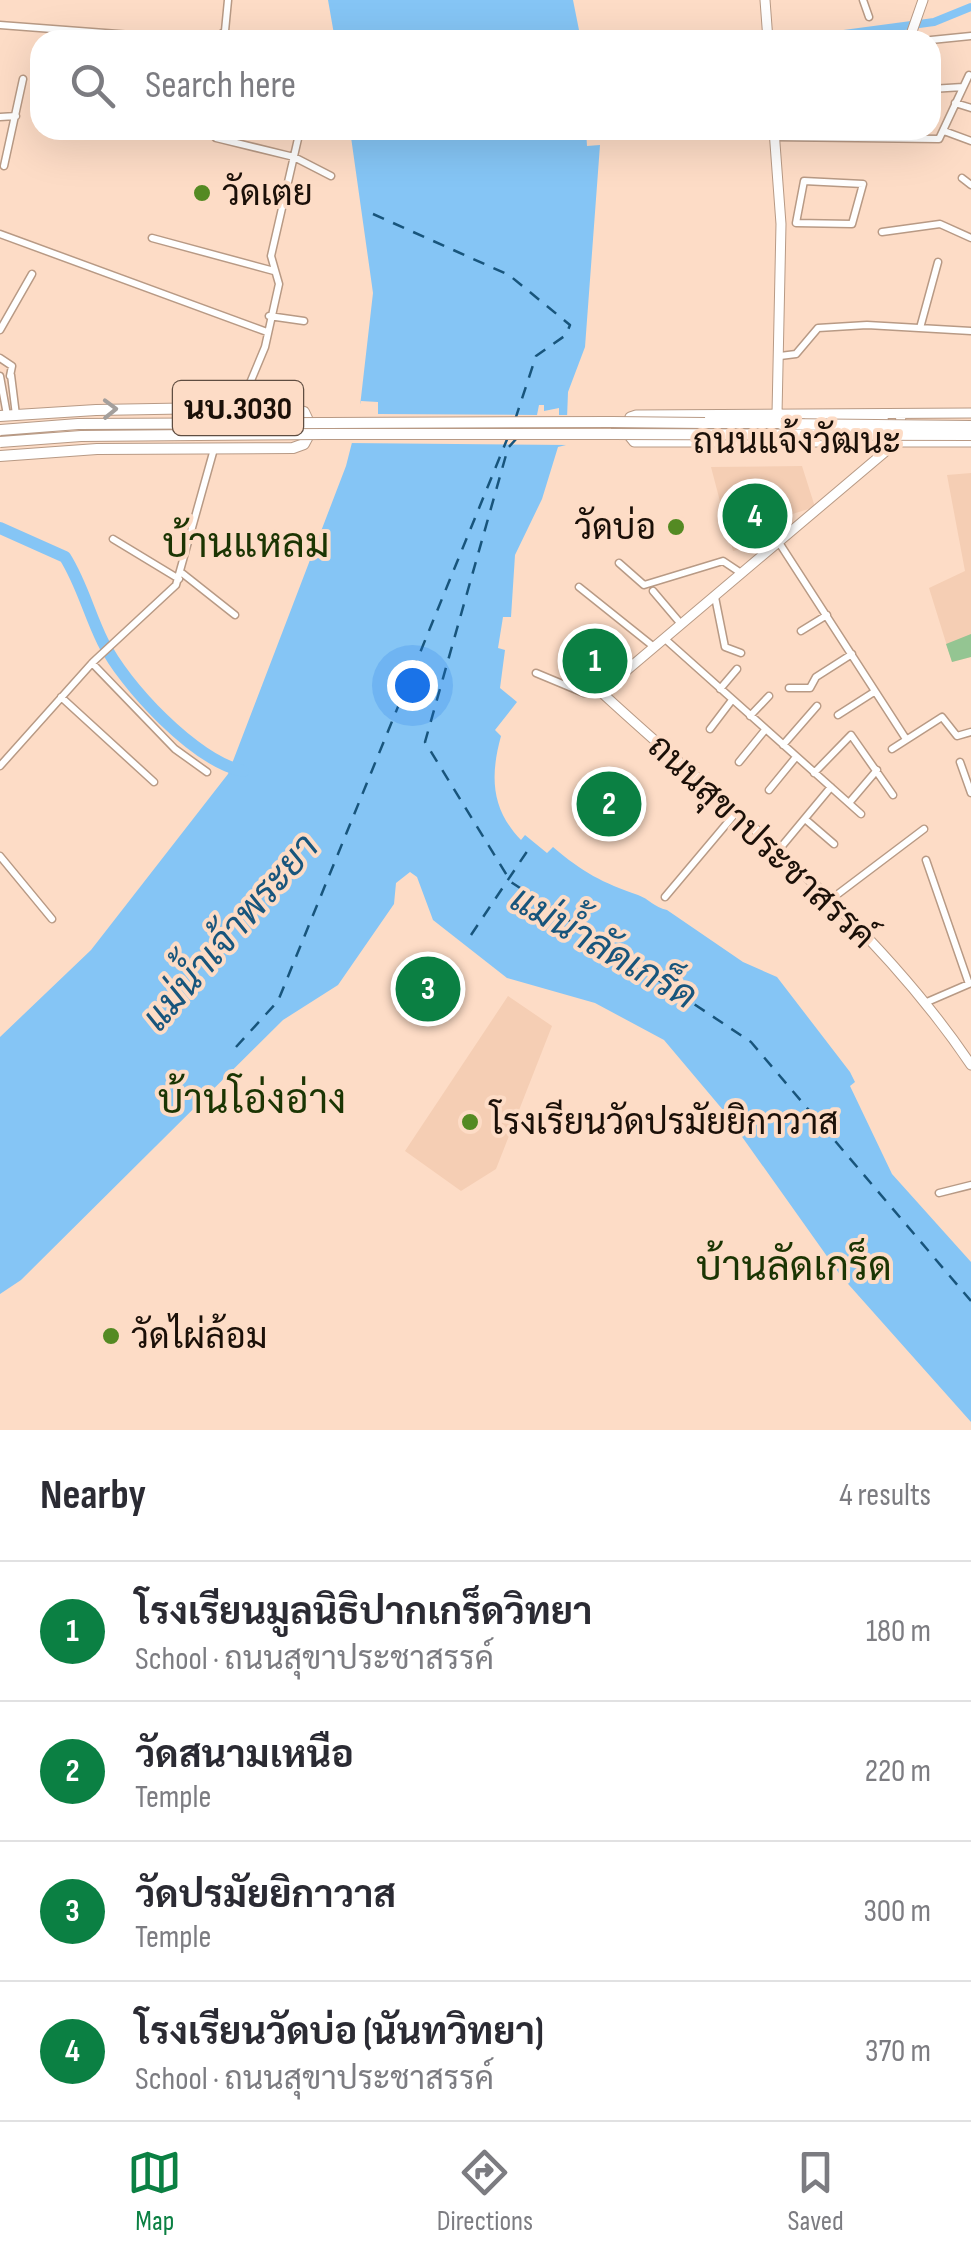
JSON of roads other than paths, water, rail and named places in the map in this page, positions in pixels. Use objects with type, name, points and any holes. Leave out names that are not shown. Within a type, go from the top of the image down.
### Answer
[{"type":"main road","name":"นบ.3030","points":[[0,456],[72,450],[293,448],[308,438],[310,420],[298,408],[65,410],[8,416]]},
{"type":"main road","points":[[65,410],[50,417],[46,434],[58,448],[72,450]]},
{"type":"main road","points":[[779,419],[971,420]]},
{"type":"main road","name":"ถนนแจ้งวัฒนะ","points":[[326,428],[779,419]]},
{"type":"main road","points":[[0,430],[78,424],[326,428]]},
{"type":"main road","points":[[0,442],[326,428]]},
{"type":"main road","name":"ถนนแจ้งวัฒนะ","points":[[326,428],[971,438]]},
{"type":"street","points":[[225,30],[228,0]]},
{"type":"street","points":[[764,0],[767,30]]},
{"type":"street","points":[[863,0],[869,17]]},
{"type":"street","points":[[912,30],[923,0]]},
{"type":"street","points":[[0,25],[66,30]]},
{"type":"street","points":[[941,39],[971,36]]},
{"type":"street","points":[[941,134],[968,75]]},
{"type":"street","points":[[4,166],[24,79]]},
{"type":"street","points":[[941,88],[963,87]]},
{"type":"street","points":[[956,103],[971,108]]},
{"type":"street","points":[[0,117],[16,116]]},
{"type":"street","points":[[944,131],[971,142]]},
{"type":"street","points":[[224,140],[294,157],[332,176]]},
{"type":"street","points":[[240,408],[279,284],[271,256],[298,140]]},
{"type":"street","points":[[774,140],[781,224],[779,419]]},
{"type":"street","points":[[962,178],[971,185]]},
{"type":"street","points":[[781,224],[850,225],[863,184],[804,182],[796,224]]},
{"type":"street","points":[[882,232],[940,224],[971,238]]},
{"type":"street","points":[[0,234],[267,332]]},
{"type":"street","points":[[152,238],[274,271]]},
{"type":"street","points":[[920,328],[938,262]]},
{"type":"street","points":[[0,330],[32,274]]},
{"type":"street","points":[[270,316],[304,321]]},
{"type":"street","points":[[780,356],[796,354],[818,328],[971,331]]},
{"type":"street","points":[[2,361],[11,375],[8,416]]},
{"type":"street","points":[[8,416],[0,376],[11,375]]},
{"type":"street","points":[[536,673],[584,693],[601,692],[899,440],[901,414]]},
{"type":"street","name":"ถนนแจ้งวัฒนะ","points":[[971,420],[901,414],[779,419],[636,415],[630,417],[626,432],[634,442],[971,438]]},
{"type":"street","points":[[705,415],[705,440]]},
{"type":"street","points":[[0,766],[94,660],[158,606],[181,576],[190,529],[214,449]]},
{"type":"street","points":[[113,539],[181,576],[235,615]]},
{"type":"street","points":[[778,541],[906,740]]},
{"type":"street","points":[[619,563],[644,585],[722,561],[742,573]]},
{"type":"street","points":[[578,587],[654,647]]},
{"type":"street","points":[[653,590],[681,624]]},
{"type":"street","points":[[714,596],[726,647],[741,652]]},
{"type":"street","points":[[802,631],[827,615]]},
{"type":"street","points":[[664,639],[862,814]]},
{"type":"street","points":[[789,688],[810,688],[816,677],[852,654]]},
{"type":"street","points":[[94,660],[158,733],[208,772]]},
{"type":"street","points":[[720,690],[737,669]]},
{"type":"street","name":"ถนนสุขาประชาสรรค์","points":[[601,692],[830,900],[927,1002],[971,1065]]},
{"type":"street","points":[[838,715],[874,692]]},
{"type":"street","points":[[750,716],[769,696]]},
{"type":"street","points":[[61,697],[154,782]]},
{"type":"street","points":[[710,728],[732,700]]},
{"type":"street","points":[[783,746],[818,706]]},
{"type":"street","points":[[892,749],[942,716],[957,736],[971,732]]},
{"type":"street","points":[[739,762],[765,730]]},
{"type":"street","points":[[814,772],[848,734],[893,795]]},
{"type":"street","points":[[769,790],[796,758]]},
{"type":"street","points":[[960,762],[971,792]]},
{"type":"street","points":[[849,803],[877,770]]},
{"type":"street","points":[[777,852],[830,787]]},
{"type":"street","points":[[665,897],[734,815]]},
{"type":"street","points":[[804,819],[834,844]]},
{"type":"street","points":[[830,900],[924,828]]},
{"type":"street","points":[[0,856],[52,919]]},
{"type":"street","points":[[926,860],[970,984],[927,1002]]},
{"type":"street","points":[[940,1192],[971,1185]]},
{"type":"water","points":[[328,0],[573,0],[579,30],[333,30]]},
{"type":"water","points":[[351,140],[587,140],[587,146],[600,145],[585,347],[568,392],[566,445],[558,447],[542,499],[515,555],[511,617],[503,617],[498,648],[505,650],[500,688],[517,702],[495,730],[501,736],[495,765],[499,804],[521,840],[525,835],[547,853],[553,847],[593,876],[667,910],[743,962],[777,977],[850,1072],[855,1082],[850,1086],[892,1174],[971,1262],[971,1422],[841,1276],[723,1110],[664,1040],[595,1003],[507,978],[433,920],[417,877],[410,872],[396,883],[394,904],[338,985],[283,1020],[21,1280],[0,1294],[0,1037],[91,950],[228,774],[346,466],[359,415],[373,293]]},
{"type":"waterway","points":[[874,30],[934,22],[971,7]]},
{"type":"waterway","points":[[0,528],[65,557],[103,642],[127,679],[183,737],[204,753],[243,771]]},
{"type":"place","name":"วัดเตย","points":[[202,193]]},
{"type":"place","name":"โรงเรียนวัดบ่อ (นันทวิทยา)","points":[[755,516]]},
{"type":"place","name":"วัดบ่อ","points":[[676,527]]},
{"type":"place","name":"โรงเรียนมูลนิธิปากเกร็ดวิทยา","points":[[595,661]]},
{"type":"place","name":"วัดสนามเหนือ","points":[[609,804]]},
{"type":"place","name":"วัดปรมัยยิกาวาส","points":[[428,989]]},
{"type":"place","name":"โรงเรียนวัดปรมัยยิกาวาส","points":[[470,1122]]},
{"type":"place","name":"วัดไผ่ล้อม","points":[[111,1336]]},
{"type":"district","name":"บ้านแหลม","points":[[246,543]]},
{"type":"district","name":"บ้านโอ่งอ่าง","points":[[252,1099]]},
{"type":"district","name":"บ้านลัดเกร็ด","points":[[794,1266]]},
{"type":"water label","name":"แม่น้ำเจ้าพระยา","points":[[230,932]]},
{"type":"water label","name":"แม่น้ำลัดเกร็ด","points":[[604,947]]}]
